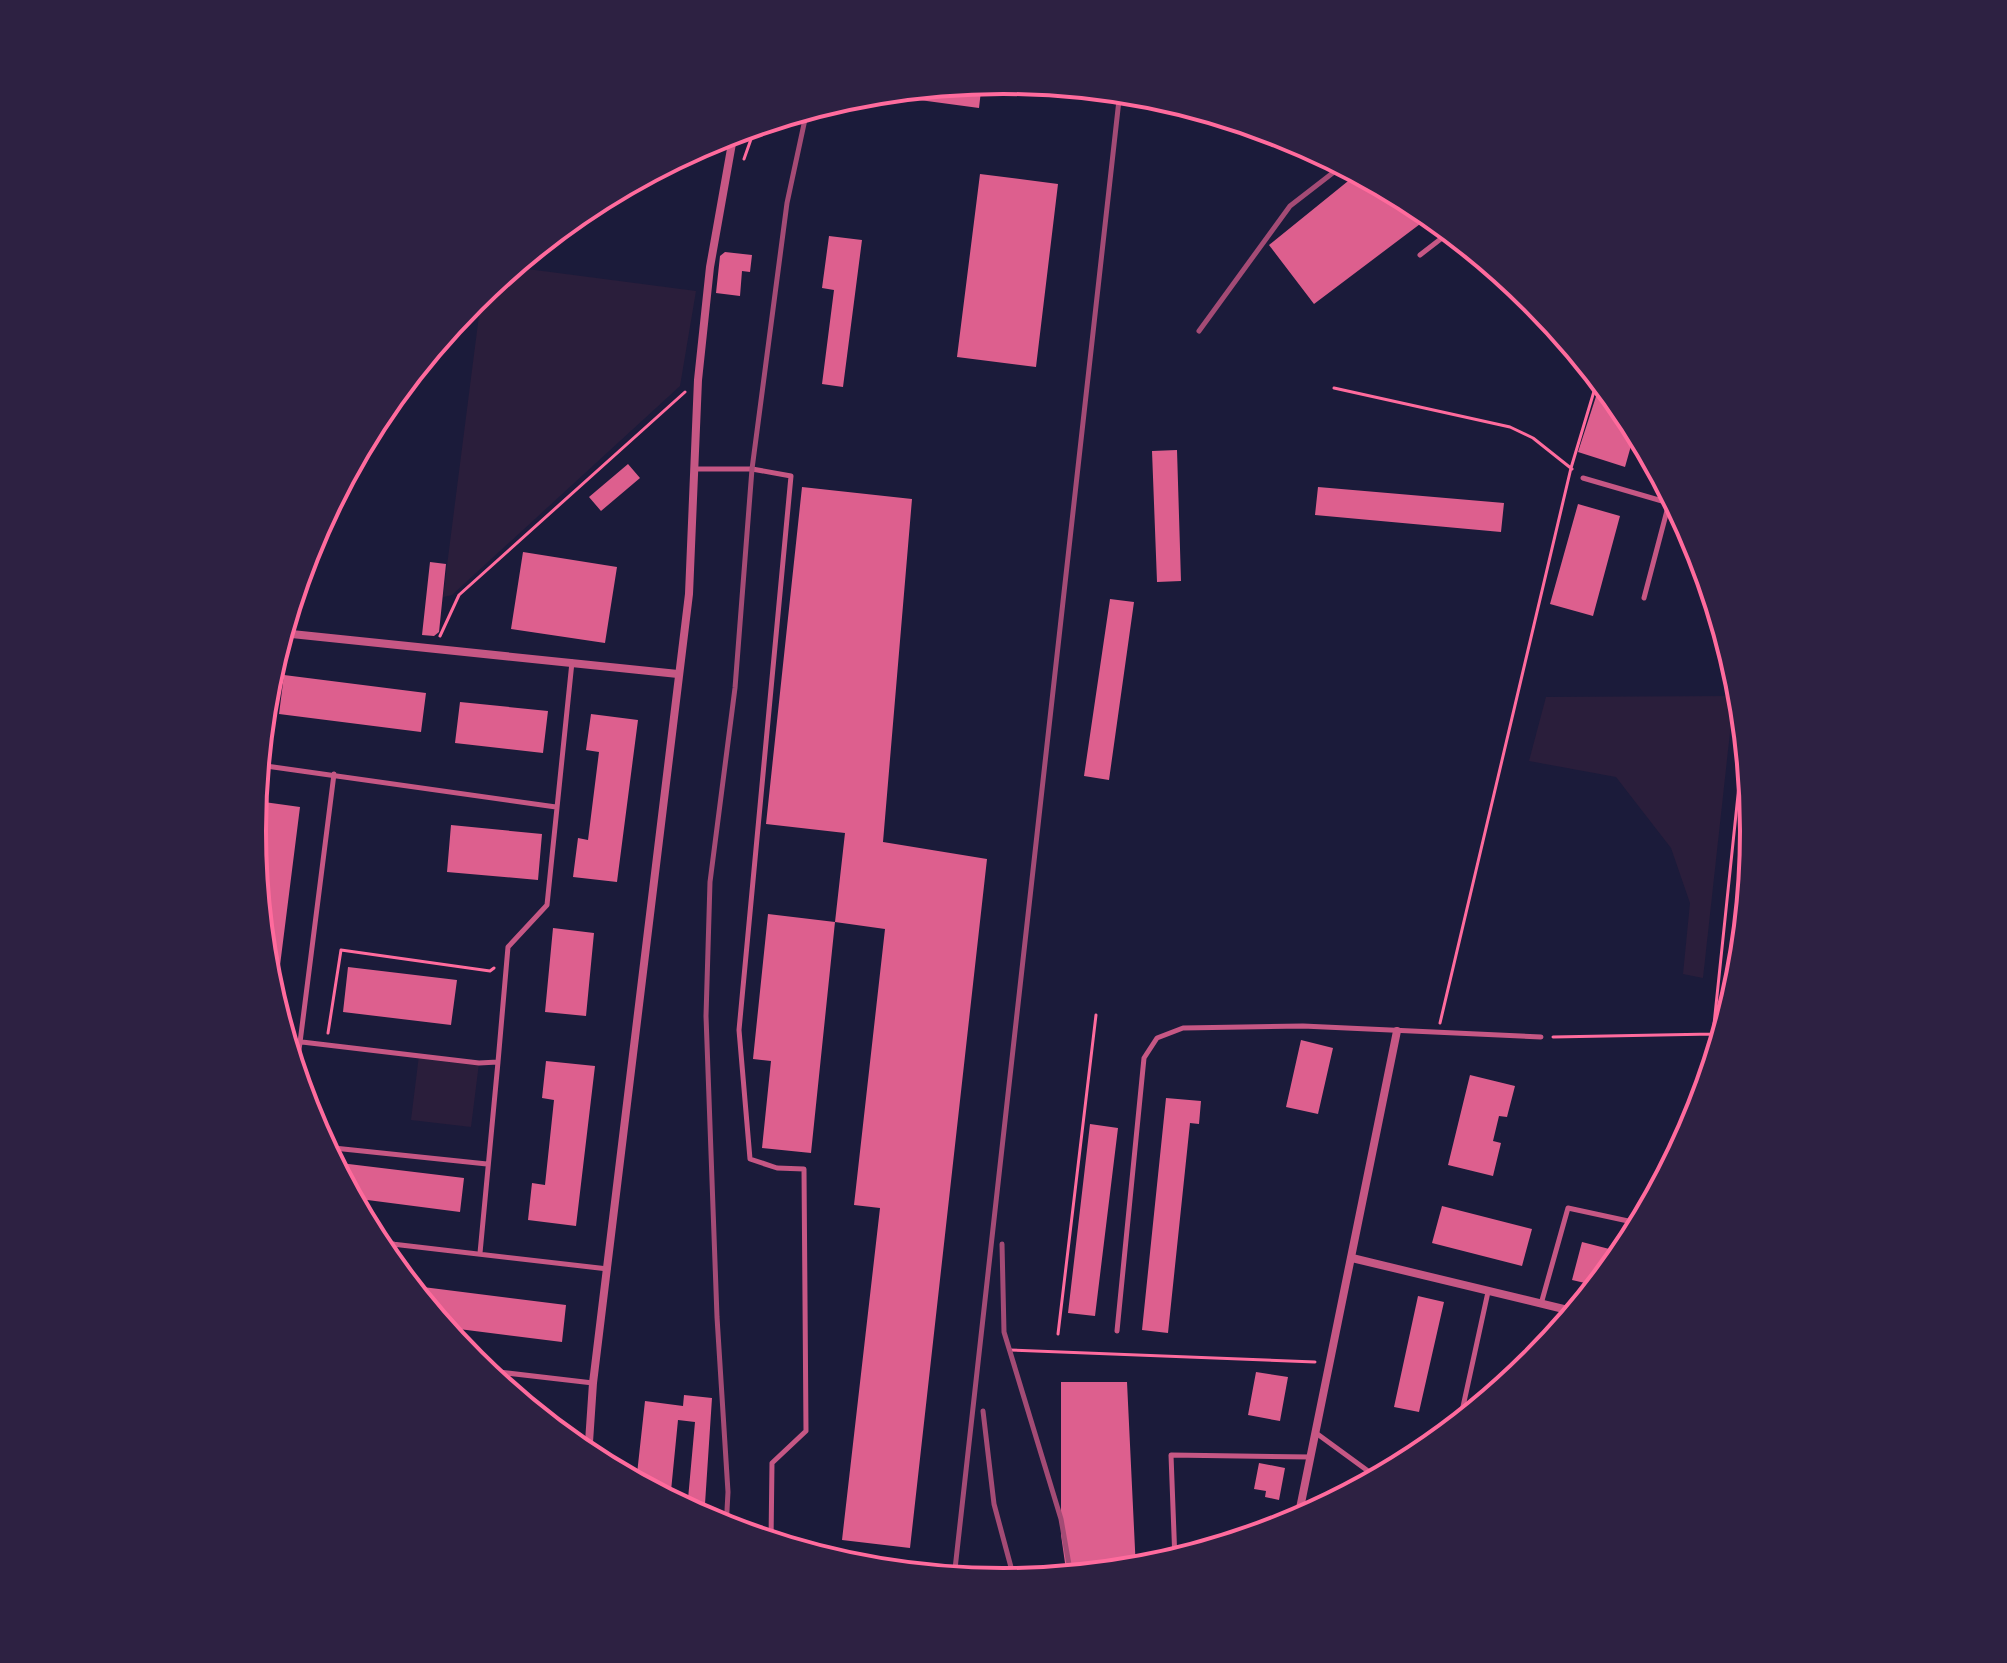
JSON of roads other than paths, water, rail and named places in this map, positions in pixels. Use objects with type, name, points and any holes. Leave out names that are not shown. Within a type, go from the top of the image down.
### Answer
[{"type":"street","points":[[589,1441],[593,1383],[610,1270],[689,594],[698,380],[710,267],[732,146]]},
{"type":"street","points":[[293,634],[678,674]]},
{"type":"street","points":[[1301,1506],[1397,1031]]},
{"type":"street","points":[[1352,1258],[1565,1309]]},
{"type":"lane","points":[[1420,255],[1441,238]]},
{"type":"lane","points":[[696,469],[752,469],[791,476],[739,1030],[750,1159],[777,1168],[804,1169],[806,1431],[772,1463],[771,1532]]},
{"type":"lane","points":[[1583,478],[1663,501]]},
{"type":"lane","points":[[1644,598],[1667,510]]},
{"type":"lane","points":[[480,1253],[508,947],[547,905],[572,661]]},
{"type":"lane","points":[[269,766],[556,807]]},
{"type":"lane","points":[[299,1049],[334,774]]},
{"type":"lane","points":[[1117,1331],[1144,1058],[1150,1044],[1165,1033],[1183,1028],[1303,1026],[1541,1037]]},
{"type":"lane","points":[[297,1042],[479,1063],[498,1062]]},
{"type":"lane","points":[[338,1148],[487,1164]]},
{"type":"lane","points":[[1541,1304],[1568,1208],[1629,1221]]},
{"type":"lane","points":[[394,1244],[610,1270]]},
{"type":"lane","points":[[1463,1408],[1488,1292]]},
{"type":"lane","points":[[503,1373],[593,1383]]},
{"type":"lane","points":[[1316,1433],[1369,1472]]},
{"type":"lane","points":[[1175,1549],[1171,1455],[1311,1457]]},
{"type":"railway","points":[[955,1567],[1119,103]]},
{"type":"railway","points":[[727,1515],[706,1016],[710,882],[735,688],[752,469],[787,203],[805,122]]},
{"type":"railway","points":[[1199,331],[1290,206],[1334,172]]},
{"type":"railway","points":[[1002,1244],[1004,1332],[1061,1519],[1069,1566]]},
{"type":"railway","points":[[983,1411],[994,1504],[1011,1569]]}]
